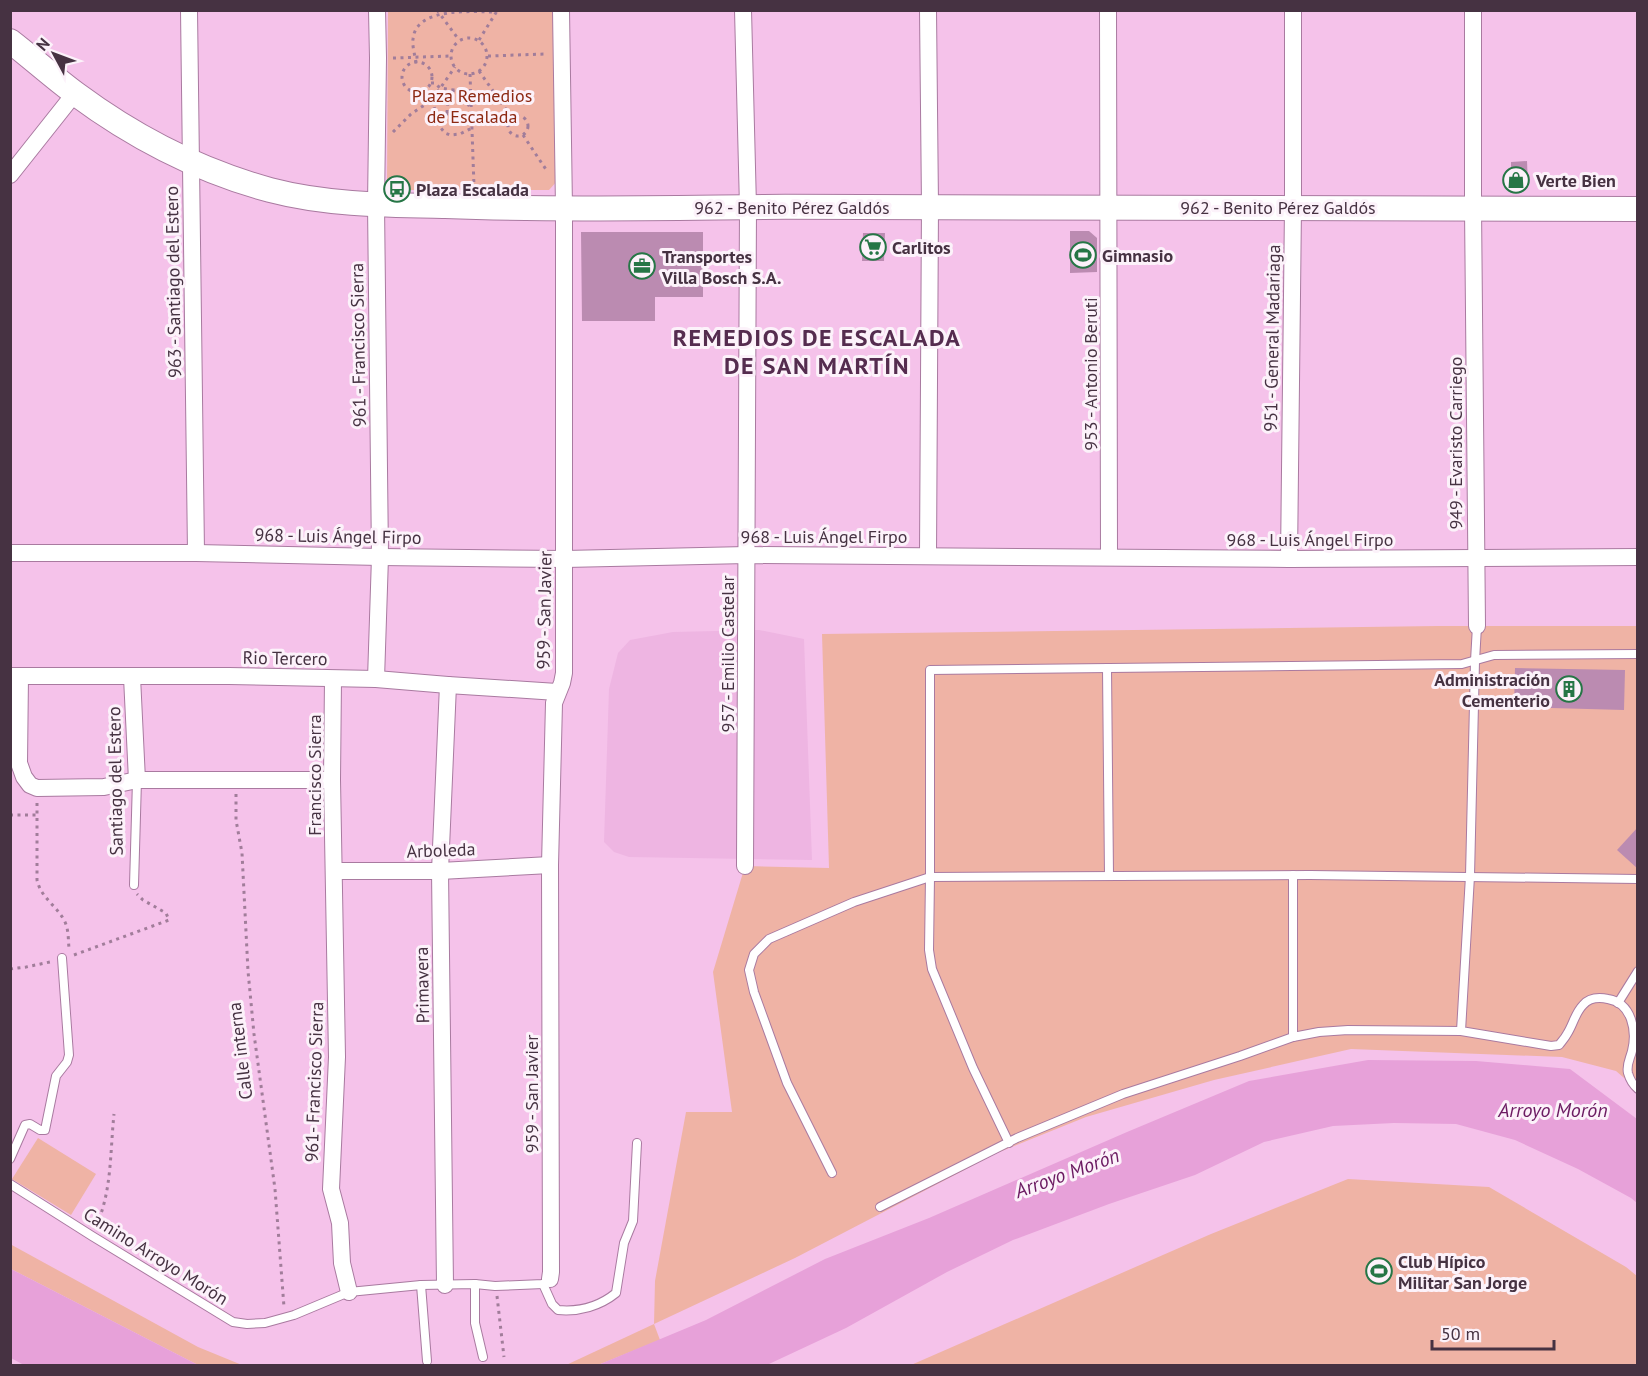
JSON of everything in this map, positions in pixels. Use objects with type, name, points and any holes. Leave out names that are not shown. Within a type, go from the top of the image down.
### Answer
[{"type":"main road","name":"962 - Benito Pérez Galdós","points":[[10,41],[75,93],[134,131],[191,162],[271,190],[310,198],[376,204],[474,207],[564,203],[748,207],[1638,209]]},
{"type":"street","name":"963 - Santiago del Estero","points":[[189,10],[196,553]]},
{"type":"street","name":"961 - Francisco Sierra","points":[[376,679],[380,557],[376,204],[377,10]]},
{"type":"street","name":"959 - San Javier","points":[[546,1282],[551,1272],[550,865],[554,704],[564,673],[564,203],[561,10]]},
{"type":"street","name":"957 - Emilio Castelar","points":[[743,10],[748,207],[745,866]]},
{"type":"street","points":[[928,10],[930,206],[928,556]]},
{"type":"street","name":"953 - Antonio Beruti","points":[[1108,10],[1109,557]]},
{"type":"street","name":"951 - General Madariaga","points":[[1289,559],[1293,10]]},
{"type":"street","name":"949 - Evaristo Carriego","points":[[1473,10],[1477,626]]},
{"type":"street","points":[[10,175],[75,93]]},
{"type":"street","name":"968 - Luis Ángel Firpo","points":[[10,553],[196,553],[565,559],[747,555],[1289,559],[1638,557]]},
{"type":"street","points":[[15,676],[20,763],[24,777],[30,786],[37,788],[104,787],[137,780],[332,780]]},
{"type":"street","name":"Rio Tercero","points":[[15,676],[376,679],[557,692]]},
{"type":"street","name":"Santiago del Estero","points":[[132,677],[137,780]]},
{"type":"street","name":"Francisco Sierra","points":[[333,679],[334,871]]},
{"type":"street","name":"Primavera","points":[[445,1285],[440,871],[448,685]]},
{"type":"street","name":"Arboleda","points":[[334,871],[440,871],[550,865]]},
{"type":"street","name":"961- Francisco Sierra","points":[[334,871],[337,1057],[331,1189],[340,1224],[342,1263],[349,1292]]},
{"type":"lane","name":"949 - Evaristo Carriego","points":[[1461,1031],[1470,876],[1477,626]]},
{"type":"lane","points":[[1008,1143],[973,1068],[932,969],[928,950],[930,670],[1462,664],[1494,654],[1638,654]]},
{"type":"lane","points":[[1107,668],[1109,876]]},
{"type":"lane","name":"Santiago del Estero","points":[[134,885],[137,780]]},
{"type":"lane","points":[[1293,875],[1293,1037]]},
{"type":"lane","points":[[832,1173],[787,1083],[754,992],[749,970],[754,954],[769,939],[854,902],[930,877],[1293,875],[1638,879]]},
{"type":"lane","points":[[10,1160],[25,1125],[30,1124],[40,1130],[45,1130],[56,1076],[67,1062],[69,1055],[66,957]]},
{"type":"lane","points":[[1618,1003],[1638,971]]},
{"type":"lane","points":[[880,1207],[1008,1143],[1123,1094],[1293,1037],[1319,1032],[1461,1031],[1551,1046],[1559,1045],[1567,1035],[1581,1007],[1589,999],[1611,999],[1624,1008],[1631,1018],[1633,1039],[1628,1073],[1638,1089]]},
{"type":"lane","points":[[289,1317],[349,1292],[421,1285],[495,1286],[546,1282],[552,1304],[558,1310],[569,1311],[595,1306],[608,1300],[616,1293],[624,1243],[633,1221],[637,1143]]},
{"type":"lane","name":"Camino Arroyo Morón","points":[[10,1184],[233,1322],[265,1323],[289,1317]]},
{"type":"lane","points":[[475,1284],[475,1323],[483,1357]]},
{"type":"lane","points":[[421,1285],[427,1361]]},
{"type":"path","points":[[416,63],[412,40],[420,24],[427,19],[438,12],[497,11]]},
{"type":"path","points":[[479,40],[497,11]]},
{"type":"path","points":[[438,12],[459,40]]},
{"type":"path","points":[[471,37],[479,40],[486,47],[488,56],[485,65],[479,71],[464,74],[454,67],[452,50],[459,40],[464,38],[471,37]]},
{"type":"path","points":[[488,56],[561,53]]},
{"type":"path","points":[[378,58],[451,56]]},
{"type":"path","points":[[416,63],[423,63],[430,69],[432,78],[431,83],[419,92],[406,86],[403,76],[410,64],[416,63]]},
{"type":"path","points":[[377,154],[406,118],[432,100],[454,67]]},
{"type":"path","points":[[479,71],[512,118]]},
{"type":"path","points":[[470,74],[474,207]]},
{"type":"path","points":[[431,83],[460,93],[471,110]]},
{"type":"path","points":[[447,113],[448,99],[454,90]]},
{"type":"path","points":[[432,100],[440,127],[445,133],[460,134],[472,128]]},
{"type":"path","points":[[438,116],[447,113],[472,118]]},
{"type":"path","points":[[519,117],[525,120],[527,129],[523,135],[514,136],[509,132],[508,126],[512,118],[519,117]]},
{"type":"path","points":[[523,135],[564,203]]},
{"type":"path","name":"Calle interna","points":[[236,781],[236,820],[242,853],[248,971],[254,1034],[275,1189],[289,1317]]},
{"type":"path","points":[[37,788],[37,880],[39,890],[64,919],[68,930],[66,957]]},
{"type":"path","points":[[10,815],[36,815]]},
{"type":"path","points":[[10,969],[66,957],[169,920],[166,914],[138,896],[134,885]]},
{"type":"path","points":[[92,1236],[104,1210],[107,1196],[114,1114]]},
{"type":"path","points":[[495,1286],[504,1358]]},
{"type":"shaded area","points":[[759,630],[804,639],[812,860],[629,857],[614,852],[604,842],[609,689],[618,653],[630,640],[673,632]]},
{"type":"green space","name":"Plaza Remedios de Escalada","points":[[388,11],[554,11],[558,180],[549,190],[394,190],[387,182]]},
{"type":"green space","points":[[1438,626],[1637,626],[1637,1089],[1616,1071],[1562,1057],[1351,1049],[1214,1080],[1086,1117],[997,1153],[795,1258],[654,1324],[655,1281],[686,1112],[732,1112],[713,972],[745,866],[829,868],[822,634]]},
{"type":"green space","points":[[38,1138],[96,1174],[71,1215],[12,1179]]},
{"type":"green space","name":"Club Hípico Militar San Jorge","points":[[1348,1179],[1489,1187],[1626,1267],[1637,1276],[1637,1365],[911,1365],[1211,1234]]},
{"type":"green space","points":[[10,1244],[198,1347],[242,1365],[198,1365],[11,1269]]},
{"type":"green space","points":[[654,1324],[660,1340],[598,1365],[564,1366]]},
{"type":"water","name":"Arroyo Morón","points":[[1368,1060],[1476,1061],[1570,1069],[1637,1119],[1637,1203],[1578,1169],[1515,1140],[1456,1124],[1394,1123],[1333,1126],[1264,1142],[1195,1175],[1013,1240],[947,1272],[846,1328],[764,1366],[598,1365],[706,1320],[825,1259],[929,1218],[1249,1081]]},
{"type":"water","points":[[11,1269],[198,1365],[24,1365],[11,1358]]},
{"type":"building","points":[[1527,161],[1528,186],[1511,187],[1511,162]]},
{"type":"building","name":"Gimnasio","points":[[1070,231],[1089,231],[1097,238],[1097,272],[1070,273]]},
{"type":"building","name":"Transportes Villa Bosch S.A.","points":[[581,232],[703,232],[703,297],[655,297],[655,321],[582,321]]},
{"type":"building","name":"Carlitos","points":[[863,233],[885,233],[884,261],[862,261]]},
{"type":"building","name":"Administración Cementerio","points":[[1515,668],[1625,670],[1624,710],[1514,707]]},
{"type":"building","points":[[1638,827],[1638,869],[1617,850]]},
{"type":"place","name":"Verte Bien","points":[[1516,180]]},
{"type":"place","name":"Plaza Escalada","points":[[397,189]]},
{"type":"place","name":"Carlitos","points":[[873,247]]},
{"type":"place","name":"Gimnasio","points":[[1083,255]]},
{"type":"place","name":"Transportes Villa Bosch S.A.","points":[[642,266]]},
{"type":"place","name":"Administración Cementerio","points":[[1569,689]]},
{"type":"place","name":"Club Hípico Militar San Jorge","points":[[1379,1271]]},
{"type":"district","name":"REMEDIOS DE ESCALADA DE SAN MARTÍN","points":[[817,351]]}]
